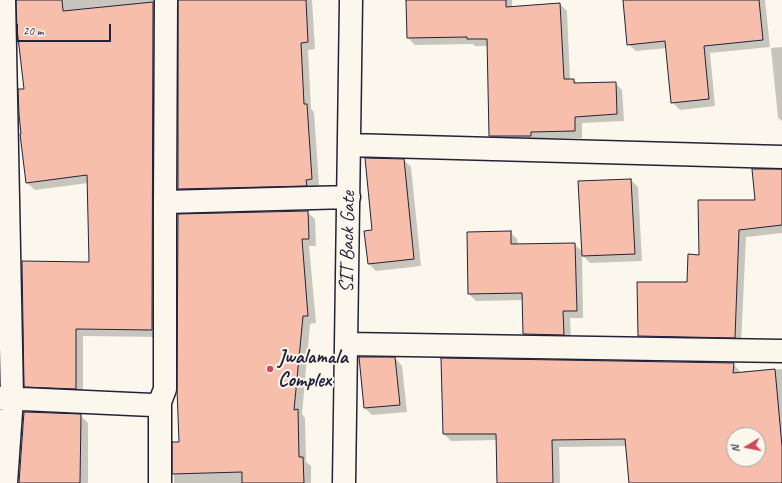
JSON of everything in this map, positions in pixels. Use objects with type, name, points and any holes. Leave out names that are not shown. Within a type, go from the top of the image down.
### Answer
[{"type":"street","points":[[4,0],[3,78],[6,483]]},
{"type":"street","points":[[160,483],[160,402],[164,388],[166,0]]},
{"type":"street","name":"SIT Back Gate","points":[[344,483],[351,0]]},
{"type":"street","points":[[349,146],[782,157]]},
{"type":"street","points":[[165,202],[349,197]]},
{"type":"street","points":[[347,344],[782,351]]},
{"type":"street","points":[[6,398],[152,405],[160,402]]},
{"type":"building","points":[[16,0],[62,0],[63,11],[153,2],[152,330],[76,329],[76,389],[24,387],[22,261],[89,262],[87,175],[26,183],[20,134],[18,89],[24,89],[17,29]]},
{"type":"building","points":[[178,0],[306,0],[308,42],[301,43],[304,104],[307,104],[312,179],[306,180],[307,186],[178,189]]},
{"type":"building","points":[[406,0],[506,0],[506,7],[560,3],[564,79],[574,79],[574,83],[616,82],[617,114],[575,117],[575,131],[531,132],[531,136],[489,136],[487,39],[467,39],[467,37],[407,38]]},
{"type":"building","points":[[623,0],[759,0],[763,40],[704,46],[709,99],[671,103],[665,41],[627,45]]},
{"type":"building","points":[[365,158],[404,159],[414,259],[368,264],[364,231],[372,230]]},
{"type":"building","points":[[752,169],[782,169],[782,225],[739,230],[735,338],[638,336],[637,282],[687,282],[688,254],[699,255],[698,200],[755,200]]},
{"type":"building","points":[[631,179],[635,254],[582,256],[578,181]]},
{"type":"building","points":[[308,211],[309,239],[302,239],[308,316],[303,316],[294,410],[298,409],[299,457],[303,457],[304,483],[242,483],[242,472],[172,474],[172,442],[179,442],[177,389],[178,214]]},
{"type":"building","points":[[511,231],[511,244],[575,243],[577,311],[563,311],[564,335],[523,334],[522,293],[468,294],[467,232]]},
{"type":"building","points":[[359,357],[395,357],[400,405],[364,408]]},
{"type":"building","points":[[441,358],[734,363],[733,373],[775,369],[782,446],[782,483],[629,483],[625,439],[552,440],[553,483],[497,483],[496,434],[443,434]]},
{"type":"building","points":[[24,412],[81,414],[80,483],[19,483]]},
{"type":"place","name":"Jwalamala Complex","points":[[270,369]]}]
